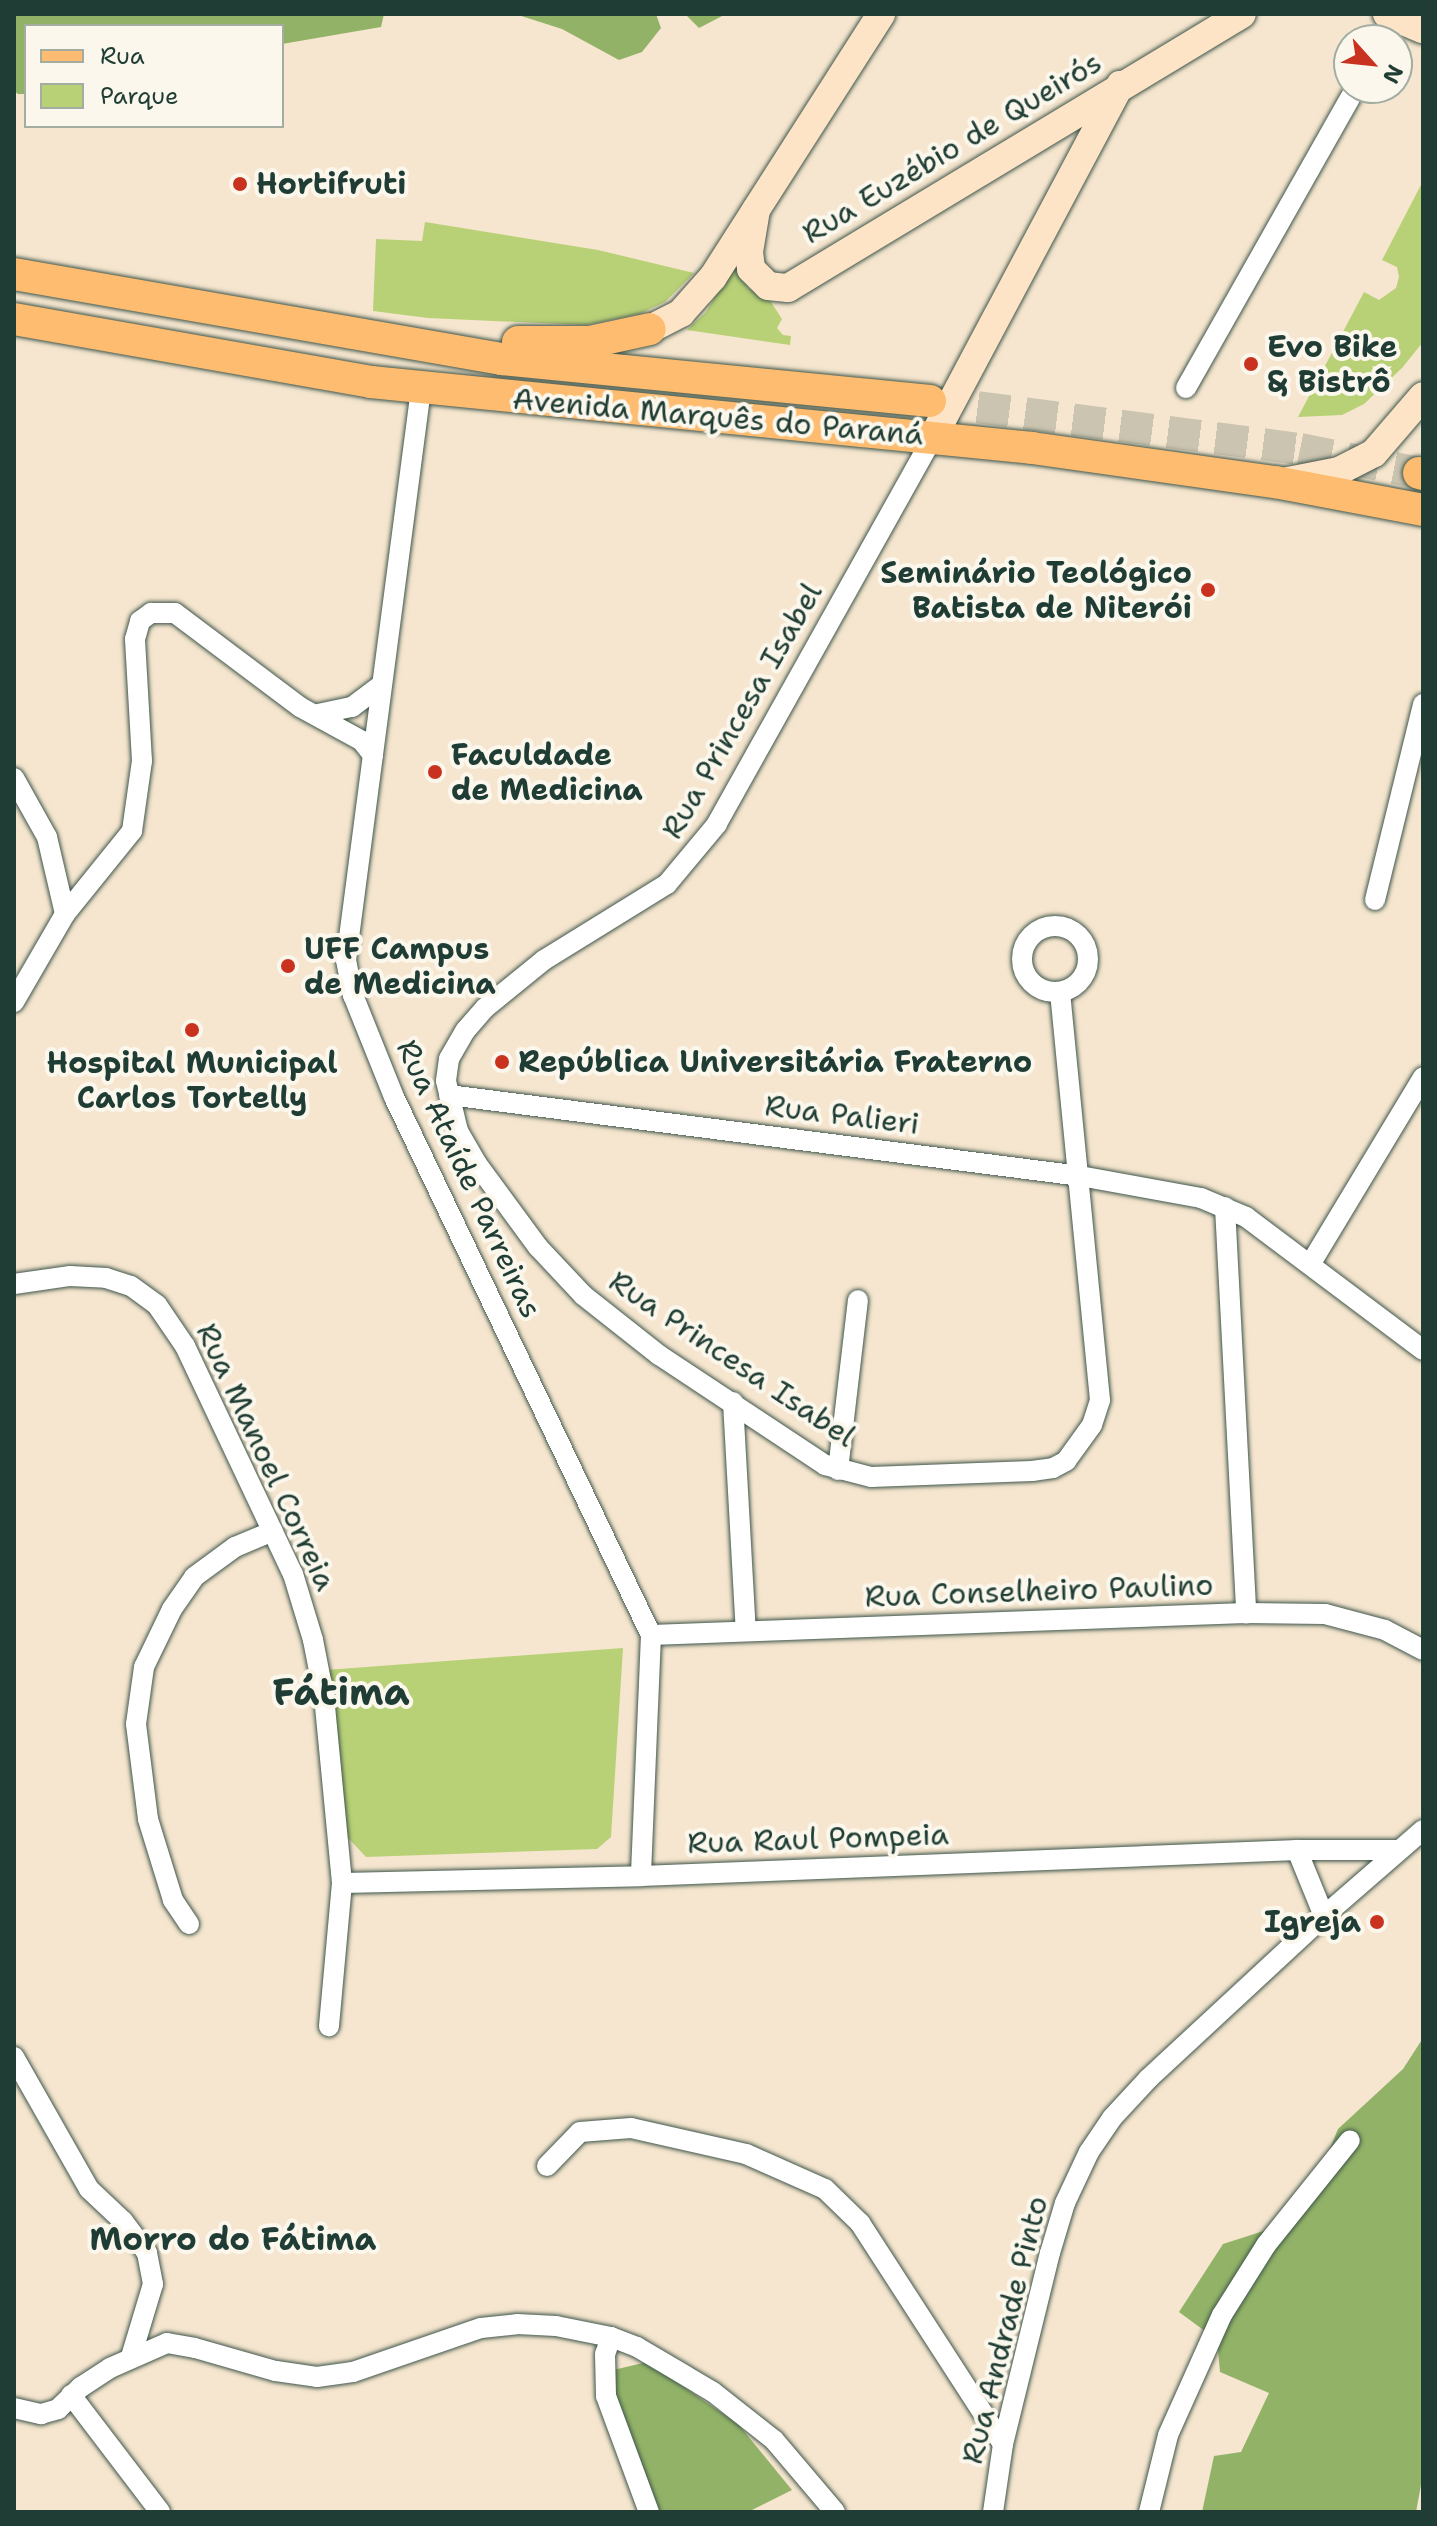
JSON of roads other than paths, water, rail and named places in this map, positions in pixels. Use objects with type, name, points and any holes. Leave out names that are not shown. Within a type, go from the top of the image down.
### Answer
[{"type":"main road","name":"Avenida Marquês do Paraná","points":[[14,274],[502,359],[930,401]]},
{"type":"main road","name":"Avenida Marquês do Paraná","points":[[14,319],[421,389],[933,437],[1275,482],[1423,510]]},
{"type":"main road","points":[[367,336],[590,342],[650,329]]},
{"type":"street","points":[[650,329],[681,313],[710,281],[881,14]]},
{"type":"street","name":"Rua Euzébio de Queirós","points":[[756,210],[749,252],[751,269],[768,286],[788,288],[1121,85],[1217,22],[1242,14]]},
{"type":"street","points":[[933,437],[1121,85]]},
{"type":"street","points":[[1186,388],[1347,104]]},
{"type":"street","points":[[1051,127],[1075,140],[1082,158]]},
{"type":"street","name":"Rua Ataíde Parreiras","points":[[421,389],[346,960],[353,995],[394,1097],[651,1635],[641,1876]]},
{"type":"street","points":[[1275,482],[1339,471],[1374,453],[1423,396]]},
{"type":"street","name":"Rua Princesa Isabel","points":[[933,437],[717,824],[687,864],[667,884],[544,960],[485,1008],[465,1031],[449,1059],[446,1081],[449,1095],[458,1131],[477,1164],[547,1257],[583,1295],[613,1321],[838,1470],[871,1477],[1053,1468],[1066,1461],[1082,1443],[1100,1400],[1060,993]]},
{"type":"street","points":[[14,1002],[65,914],[132,831],[139,801],[142,761],[135,639],[140,621],[151,613],[175,613],[272,687],[362,741],[373,755]]},
{"type":"street","points":[[318,714],[352,707],[380,686]]},
{"type":"street","points":[[1375,900],[1423,704]]},
{"type":"street","points":[[14,778],[47,837],[65,914]]},
{"type":"street","points":[[1311,1263],[1423,1077]]},
{"type":"street","name":"Rua Palieri","points":[[449,1095],[1080,1176],[1201,1198],[1225,1207],[1311,1263],[1423,1350]]},
{"type":"street","points":[[1225,1207],[1246,1613]]},
{"type":"street","name":"Rua Manoel Correia","points":[[14,1284],[60,1276],[106,1278],[131,1286],[157,1305],[185,1346],[293,1574],[321,1676],[342,1883],[329,2026]]},
{"type":"street","points":[[838,1470],[858,1300]]},
{"type":"street","points":[[733,1402],[746,1631]]},
{"type":"street","points":[[189,1924],[173,1900],[148,1819],[136,1724],[144,1667],[172,1609],[194,1577],[235,1547],[273,1531]]},
{"type":"street","name":"Rua Conselheiro Paulino","points":[[651,1635],[1246,1613],[1325,1614],[1385,1630],[1423,1650]]},
{"type":"street","name":"Rua Andrade Pinto","points":[[993,2512],[1003,2444],[1050,2253],[1065,2203],[1089,2152],[1129,2098],[1324,1916],[1423,1830]]},
{"type":"street","points":[[1297,1850],[1324,1916]]},
{"type":"street","name":"Rua Raul Pompeia","points":[[342,1883],[641,1876],[1297,1850],[1399,1850]]},
{"type":"street","points":[[14,2057],[89,2189],[123,2221],[147,2253],[153,2284],[131,2357]]},
{"type":"street","points":[[547,2166],[580,2132],[631,2128],[746,2154],[825,2189],[860,2223],[1003,2444]]},
{"type":"street","points":[[1149,2512],[1168,2435],[1222,2315],[1266,2245],[1350,2140]]},
{"type":"street","points":[[14,2408],[41,2414],[58,2409],[71,2395],[131,2357],[167,2343],[276,2371],[317,2377],[353,2372],[481,2328],[538,2325],[611,2337],[637,2347],[713,2392],[795,2462],[835,2512]]},
{"type":"street","points":[[611,2337],[605,2354],[606,2396],[649,2512]]},
{"type":"street","points":[[71,2395],[160,2512]]},
{"type":"tunnel","points":[[930,401],[1300,449],[1419,473]]},
{"type":"place","name":"Hortifruti","points":[[240,184]]},
{"type":"place","name":"Evo Bike & Bistrô","points":[[1251,364]]},
{"type":"place","name":"Seminário Teológico Batista de Niterói","points":[[1208,590]]},
{"type":"place","name":"Faculdade de Medicina","points":[[435,772]]},
{"type":"place","name":"UFF Campus de Medicina","points":[[288,966]]},
{"type":"place","name":"Hospital Municipal Carlos Tortelly","points":[[192,1030]]},
{"type":"place","name":"República Universitária Fraterno","points":[[502,1062]]},
{"type":"place","name":"Igreja","points":[[1377,1922]]},
{"type":"district","name":"Fátima","points":[[341,1692]]},
{"type":"district","name":"Morro do Fátima","points":[[233,2239]]}]
